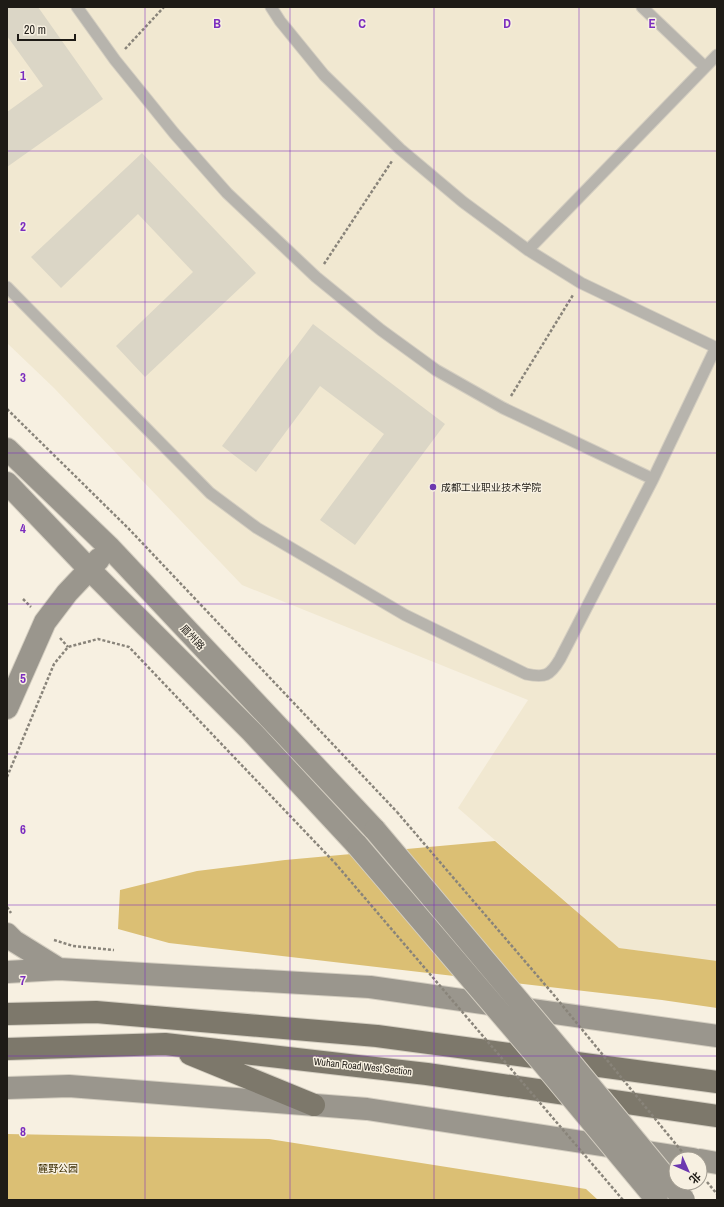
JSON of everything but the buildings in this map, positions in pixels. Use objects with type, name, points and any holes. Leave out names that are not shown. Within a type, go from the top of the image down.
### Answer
[{"type":"highway","points":[[7,1014],[96,1012],[377,1036],[717,1082]]},
{"type":"highway","points":[[165,1044],[314,1105]]},
{"type":"highway","name":"Wuhan Road West Section","points":[[7,1049],[165,1044],[427,1074],[717,1116]]},
{"type":"main road","name":"眉州路","points":[[7,449],[110,548],[375,830],[684,1200]]},
{"type":"main road","points":[[7,483],[89,569],[252,732],[357,845],[543,1063],[657,1200]]},
{"type":"main road","points":[[7,708],[45,622],[67,593],[110,548]]},
{"type":"main road","points":[[7,934],[14,941],[59,969]]},
{"type":"main road","points":[[7,972],[59,969],[370,987],[717,1036]]},
{"type":"main road","points":[[7,1088],[69,1086],[367,1109],[668,1155]]},
{"type":"lane","points":[[77,7],[115,60],[174,133],[227,193],[316,277],[381,330],[436,370],[503,408],[653,479]]},
{"type":"lane","points":[[7,287],[210,493],[257,528],[406,615],[526,674],[541,677],[554,669],[653,479],[716,348],[581,283],[528,250],[463,202],[400,149],[324,75],[280,21],[271,7]]},
{"type":"lane","points":[[642,7],[705,67]]},
{"type":"lane","points":[[528,250],[717,55]]},
{"type":"path","points":[[115,60],[164,7]]},
{"type":"path","points":[[316,277],[400,149]]},
{"type":"path","points":[[503,408],[581,283]]},
{"type":"path","points":[[7,409],[129,529],[397,812],[553,994],[681,1151]]},
{"type":"path","points":[[7,777],[54,664],[68,647],[98,639],[129,647],[335,863],[623,1200]]},
{"type":"shaded area","name":"成都工业职业技术学院","points":[[7,7],[717,7],[717,962],[619,948],[458,808],[528,700],[242,585],[54,388],[7,343]]},
{"type":"green space","points":[[495,841],[619,948],[717,961],[717,1008],[662,1000],[169,943],[118,929],[120,890],[197,871],[285,860]]},
{"type":"green space","name":"麓野公园","points":[[7,1134],[269,1139],[586,1189],[598,1200],[7,1200]]},
{"type":"place","name":"成都工业职业技术学院","points":[[433,487]]}]
